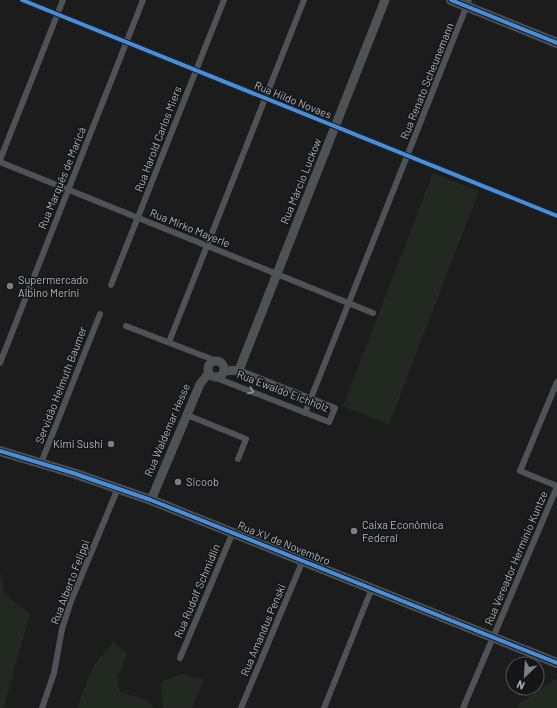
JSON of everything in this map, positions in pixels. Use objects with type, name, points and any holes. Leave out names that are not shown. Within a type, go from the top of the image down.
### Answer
[{"type":"main road","points":[[451,0],[467,3],[557,42]]},
{"type":"main road","name":"Rua XV de Novembro","points":[[0,451],[41,463],[151,500],[557,663]]},
{"type":"street","name":"Rua Hildo Novaes","points":[[22,0],[557,216]]},
{"type":"street","points":[[0,161],[63,0]]},
{"type":"street","name":"Rua Marquês de Maricá","points":[[0,363],[143,0]]},
{"type":"street","name":"Rua Harold Carlos Miers","points":[[112,285],[224,0]]},
{"type":"street","points":[[169,342],[304,0]]},
{"type":"street","name":"Rua Márcio Luckow","points":[[239,370],[385,0]]},
{"type":"street","name":"Rua Renato Scheunemann","points":[[305,413],[467,3]]},
{"type":"street","name":"Rua Mirko Mayerle","points":[[0,161],[373,313]]},
{"type":"street","name":"Servidão Helmuth Baumer","points":[[41,463],[100,314]]},
{"type":"street","points":[[126,326],[219,362],[223,366],[224,371],[219,377],[212,375],[208,369],[210,364],[219,362]]},
{"type":"street","name":"Rua Ewaldo Eichholz","points":[[212,375],[329,422],[335,408],[239,370],[224,371]]},
{"type":"street","name":"Rua Waldemar Hesse","points":[[151,500],[200,384],[212,375]]},
{"type":"street","points":[[557,382],[520,471],[557,486]]},
{"type":"street","points":[[187,415],[246,439],[238,459]]},
{"type":"street","name":"Rua Vereador Hermínio Kuntze","points":[[462,708],[557,486]]},
{"type":"street","name":"Rua Alberto Felippi","points":[[42,708],[54,673],[62,629],[71,601],[118,488]]},
{"type":"street","name":"Rua Rudolf Schmidlin","points":[[180,658],[233,532]]},
{"type":"street","name":"Rua Amandus Penski","points":[[241,708],[302,560]]},
{"type":"street","points":[[324,708],[372,588]]},
{"type":"shaded area","points":[[433,173],[479,191],[389,424],[343,406]]},
{"type":"shaded area","points":[[0,571],[5,594],[30,614],[4,706],[5,708],[0,708]]},
{"type":"shaded area","points":[[113,642],[127,654],[118,677],[119,691],[147,700],[154,708],[77,708],[93,666]]},
{"type":"shaded area","points":[[181,674],[204,680],[192,708],[163,708],[161,682]]},
{"type":"shaded area","points":[[555,679],[557,680],[557,708],[517,708],[519,704],[531,696],[545,696],[545,686]]},
{"type":"cycle path","points":[[22,0],[557,216]]},
{"type":"cycle path","points":[[451,0],[557,43]]},
{"type":"cycle path","points":[[0,451],[73,473],[151,500],[557,663]]},
{"type":"place","name":"Supermercado Albino Merini","points":[[10,286]]},
{"type":"place","name":"Kimi Sushi","points":[[111,444]]},
{"type":"place","name":"Sicoob","points":[[178,482]]},
{"type":"place","name":"Caixa Econômica Federal","points":[[354,531]]}]
